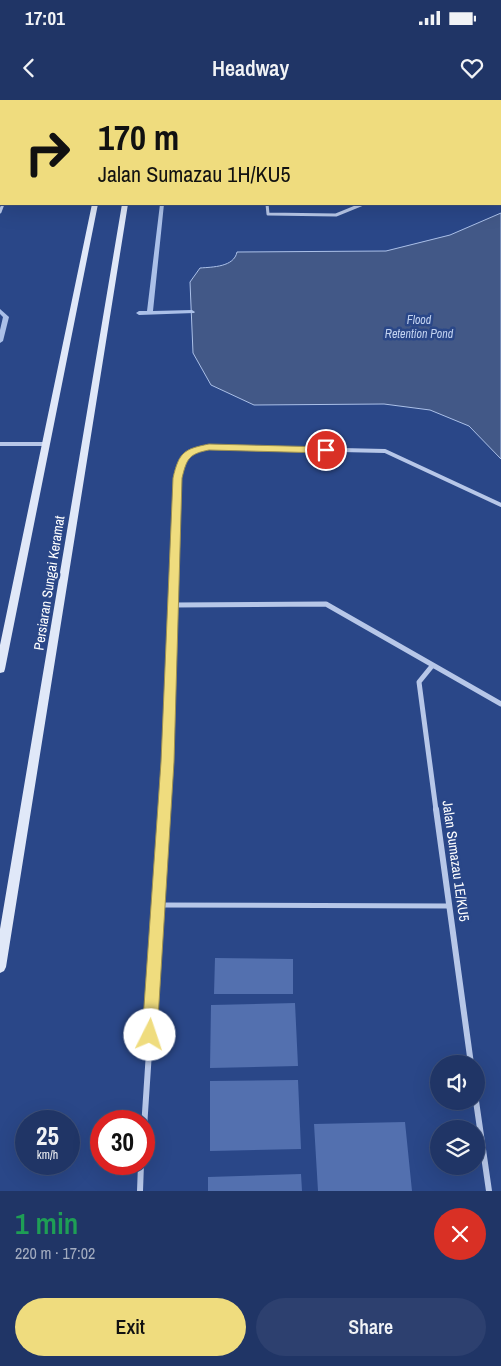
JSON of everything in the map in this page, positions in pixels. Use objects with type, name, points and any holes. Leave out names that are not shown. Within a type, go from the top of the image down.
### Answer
[{"type":"street","name":"Persiaran Sungai Keramat","points":[[0,669],[95,205]]},
{"type":"street","name":"Persiaran Sungai Keramat","points":[[0,967],[125,205]]},
{"type":"street","points":[[267,205],[268,214],[336,214],[360,205]]},
{"type":"street","points":[[0,444],[46,444]]},
{"type":"street","points":[[145,1110],[168,762],[178,478],[182,460],[193,450],[209,447],[385,451],[501,505]]},
{"type":"street","points":[[174,605],[326,604],[501,704]]},
{"type":"street","name":"Jalan Sumazau 1E/KU5","points":[[432,666],[419,682],[470,1055]]},
{"type":"street","points":[[477,1110],[489,1191]]},
{"type":"street","points":[[140,1191],[141,1175]]},
{"type":"lane","points":[[158,905],[449,906]]},
{"type":"water","name":"Flood Retention Pond","points":[[501,213],[501,459],[469,426],[430,410],[384,404],[254,405],[211,385],[193,353],[190,282],[200,268],[222,265],[232,261],[237,252],[386,251],[450,235]]},
{"type":"building","points":[[215,958],[293,959],[293,994],[214,994]]},
{"type":"building","points":[[295,1003],[298,1066],[210,1068],[211,1005]]},
{"type":"building","points":[[298,1080],[301,1149],[210,1151],[210,1081]]},
{"type":"building","points":[[405,1122],[412,1191],[318,1191],[314,1124]]},
{"type":"building","points":[[301,1174],[302,1191],[208,1191],[208,1177]]},
{"type":"waterway","points":[[150,313],[162,205]]},
{"type":"waterway","points":[[0,311],[6,317],[0,341]]},
{"type":"waterway","points":[[150,313],[192,312]]},
{"type":"waterway","points":[[139,313],[150,313]]},
{"type":"route","points":[[150,1035],[168,762],[178,478],[182,460],[193,450],[209,447],[326,450]]}]
